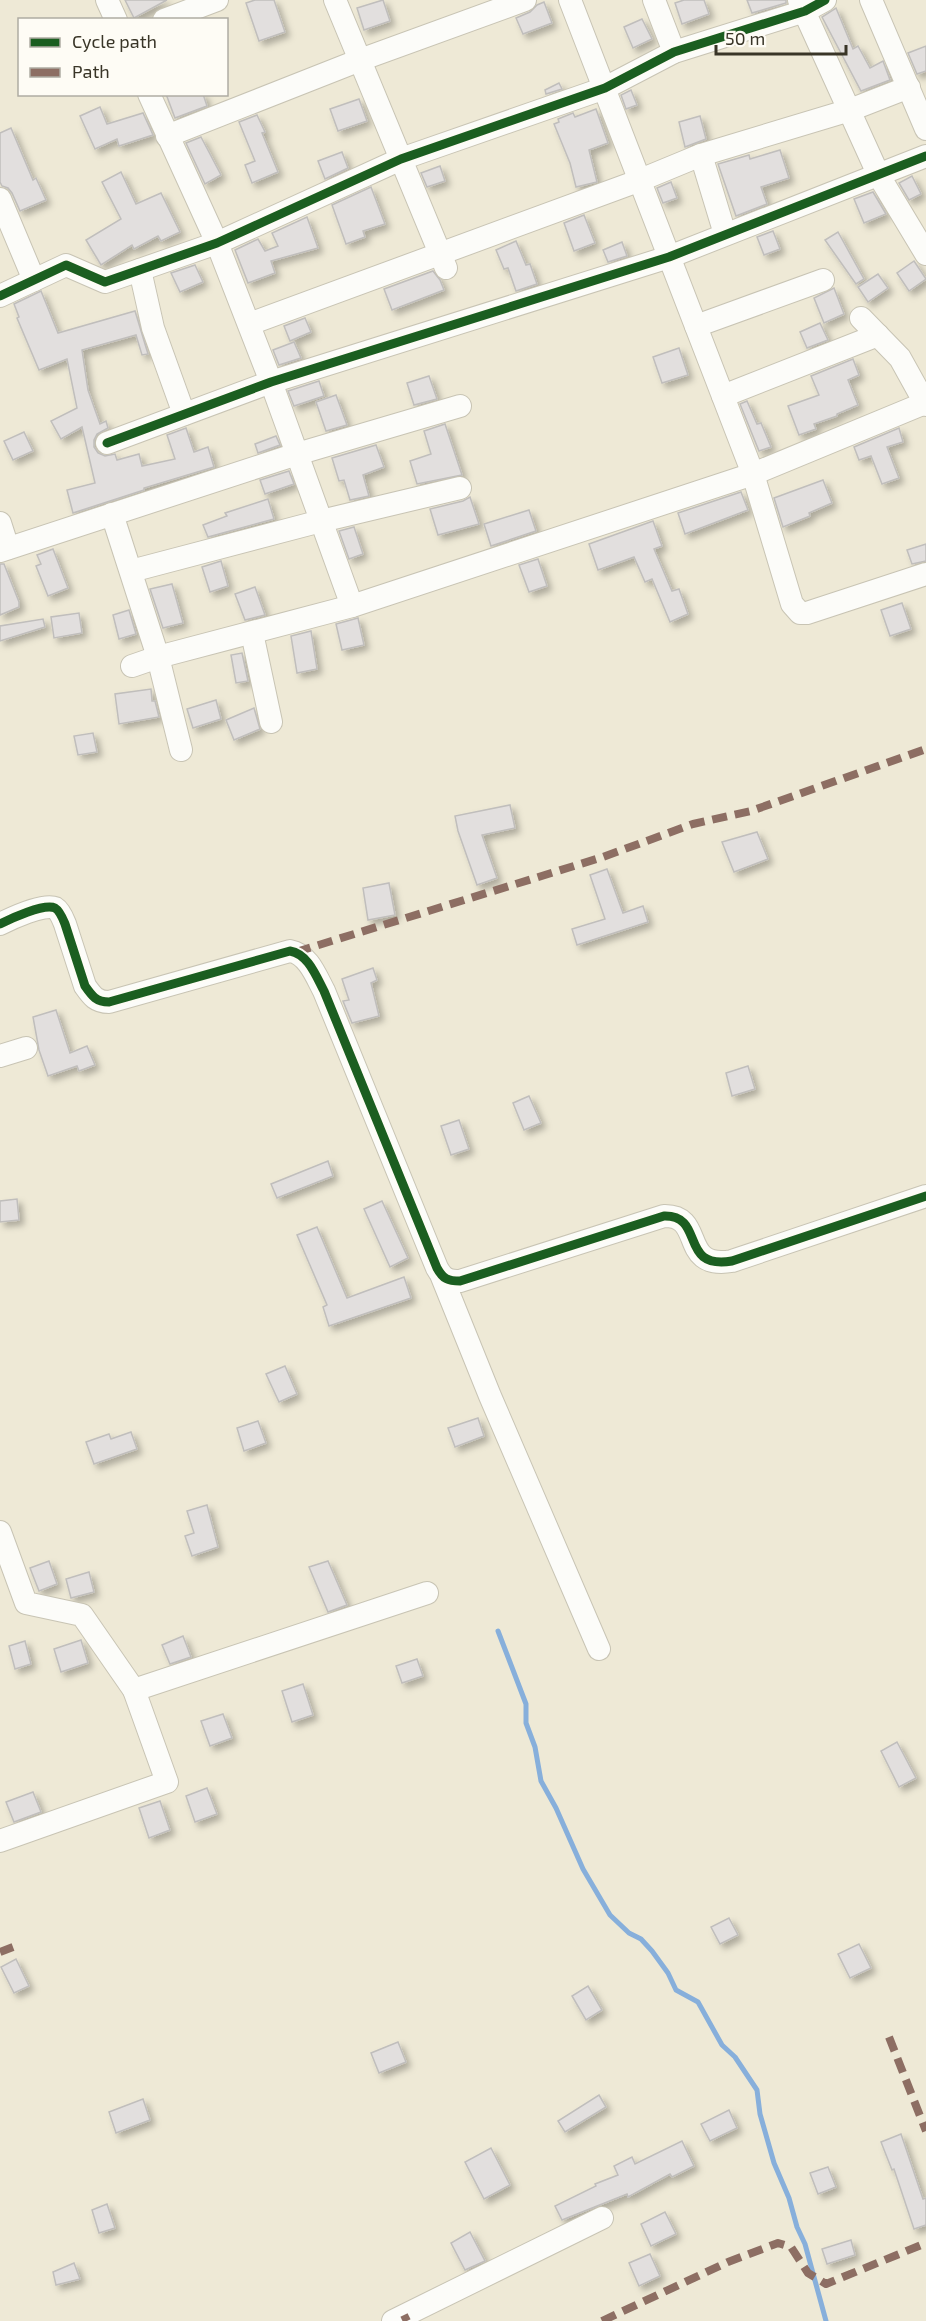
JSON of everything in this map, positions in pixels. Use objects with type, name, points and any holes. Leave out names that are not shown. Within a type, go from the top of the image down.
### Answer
[{"type":"street","points":[[107,0],[115,18]]},
{"type":"street","points":[[169,18],[217,0]]},
{"type":"street","points":[[335,0],[442,261]]},
{"type":"street","points":[[167,136],[360,60],[525,0]]},
{"type":"street","points":[[570,0],[753,474],[792,604],[800,613],[807,614],[926,574]]},
{"type":"street","points":[[654,0],[674,52]]},
{"type":"street","points":[[0,296],[66,265],[105,282],[217,243],[401,159],[605,88],[674,52],[802,5],[825,0]]},
{"type":"street","points":[[871,0],[926,129]]},
{"type":"street","points":[[802,5],[879,176],[926,254]]},
{"type":"street","points":[[249,324],[442,261],[701,155],[850,110],[909,87]]},
{"type":"street","points":[[150,96],[217,243],[271,382],[352,606]]},
{"type":"street","points":[[701,155],[725,234]]},
{"type":"street","points":[[107,443],[271,382],[669,257],[926,156]]},
{"type":"street","points":[[0,199],[34,280]]},
{"type":"street","points":[[140,270],[153,328],[184,414]]},
{"type":"street","points":[[696,326],[824,280]]},
{"type":"street","points":[[132,666],[158,657],[352,606],[753,474],[926,404],[900,358],[861,318]]},
{"type":"street","points":[[723,396],[878,335]]},
{"type":"street","points":[[0,524],[4,550],[297,454],[460,406]]},
{"type":"street","points":[[131,571],[321,521],[460,488]]},
{"type":"street","points":[[112,514],[158,657],[181,750]]},
{"type":"street","points":[[252,633],[271,722]]},
{"type":"street","points":[[0,924],[14,916],[47,907],[55,908],[61,914],[65,924],[85,986],[90,994],[100,1002],[109,1002],[290,951],[303,957],[324,990],[490,1396],[599,1649]]},
{"type":"street","points":[[0,1056],[26,1048]]},
{"type":"street","points":[[442,1277],[449,1281],[460,1281],[664,1216],[674,1216],[680,1219],[687,1226],[698,1252],[718,1264],[926,1196]]},
{"type":"street","points":[[0,1532],[27,1603],[82,1615],[134,1690],[167,1782],[0,1841]]},
{"type":"street","points":[[134,1690],[427,1593]]},
{"type":"street","points":[[393,2321],[602,2218]]},
{"type":"building","points":[[125,0],[167,0],[134,18]]},
{"type":"building","points":[[255,0],[274,0],[285,32],[259,41],[246,3]]},
{"type":"building","points":[[383,0],[390,21],[364,30],[357,8]]},
{"type":"building","points":[[684,0],[704,0],[709,14],[682,24],[675,3]]},
{"type":"building","points":[[747,0],[786,0],[786,3],[752,13]]},
{"type":"building","points":[[544,2],[552,23],[523,34],[516,18]]},
{"type":"building","points":[[836,8],[853,49],[858,46],[870,68],[883,61],[890,80],[861,91],[822,17]]},
{"type":"building","points":[[642,19],[652,39],[633,48],[624,27]]},
{"type":"building","points":[[926,46],[926,71],[917,74],[908,53]]},
{"type":"building","points":[[559,83],[562,89],[546,94],[545,90]]},
{"type":"building","points":[[631,90],[637,105],[626,109],[621,95]]},
{"type":"building","points":[[167,96],[204,96],[207,106],[175,118]]},
{"type":"building","points":[[359,99],[367,121],[338,131],[330,109]]},
{"type":"building","points":[[100,107],[107,124],[143,113],[153,135],[119,146],[117,139],[95,149],[80,116]]},
{"type":"building","points":[[596,109],[608,143],[589,150],[597,182],[576,187],[570,163],[554,124],[559,122],[558,119],[573,113],[575,117]]},
{"type":"building","points":[[257,115],[278,172],[252,183],[245,165],[255,161],[239,122]]},
{"type":"building","points":[[700,116],[706,139],[685,147],[679,122]]},
{"type":"building","points":[[11,128],[33,180],[36,178],[46,200],[20,211],[12,193],[0,182],[0,133]]},
{"type":"building","points":[[201,137],[221,175],[205,184],[186,143]]},
{"type":"building","points":[[780,150],[789,178],[761,187],[767,204],[736,216],[718,164],[749,155],[750,159]]},
{"type":"building","points":[[342,152],[348,168],[325,179],[318,161]]},
{"type":"building","points":[[440,166],[445,181],[427,187],[421,173]]},
{"type":"building","points":[[121,172],[136,204],[161,193],[180,232],[161,241],[158,236],[134,249],[132,245],[101,265],[86,240],[121,219],[102,182]]},
{"type":"building","points":[[912,176],[921,194],[909,200],[899,183]]},
{"type":"building","points":[[671,182],[677,198],[663,203],[657,188]]},
{"type":"building","points":[[371,187],[385,224],[363,231],[365,237],[346,244],[332,205]]},
{"type":"building","points":[[873,192],[886,214],[864,223],[854,199]]},
{"type":"building","points":[[584,215],[595,243],[574,251],[564,223]]},
{"type":"building","points":[[307,217],[318,248],[271,261],[275,273],[248,283],[235,250],[258,239],[265,251],[278,246],[272,233]]},
{"type":"building","points":[[773,231],[780,249],[764,255],[757,237]]},
{"type":"building","points":[[838,232],[864,279],[856,284],[825,240]]},
{"type":"building","points":[[516,241],[526,265],[530,264],[537,284],[516,291],[508,268],[504,269],[496,250]]},
{"type":"building","points":[[622,242],[627,256],[608,262],[603,250]]},
{"type":"building","points":[[914,261],[926,279],[909,291],[897,273]]},
{"type":"building","points":[[195,265],[203,282],[180,292],[171,273]]},
{"type":"building","points":[[433,271],[444,290],[392,310],[384,289]]},
{"type":"building","points":[[878,274],[888,288],[868,302],[858,287]]},
{"type":"building","points":[[834,288],[844,314],[824,323],[814,298]]},
{"type":"building","points":[[41,291],[58,333],[135,311],[148,354],[142,355],[136,335],[82,350],[88,390],[100,424],[106,421],[108,428],[97,434],[94,440],[94,447],[98,453],[105,456],[115,454],[117,460],[139,454],[142,466],[175,459],[167,435],[186,428],[194,452],[208,447],[214,467],[73,513],[67,490],[95,483],[82,427],[61,439],[51,421],[77,408],[67,359],[39,370],[17,318],[19,317],[14,304]]},
{"type":"building","points":[[305,318],[311,332],[290,341],[284,326]]},
{"type":"building","points":[[820,323],[828,340],[807,348],[800,332]]},
{"type":"building","points":[[294,342],[301,358],[279,365],[273,350]]},
{"type":"building","points":[[679,348],[688,375],[662,383],[653,357]]},
{"type":"building","points":[[853,359],[859,375],[848,380],[858,405],[814,424],[816,429],[799,435],[788,406],[819,395],[811,376]]},
{"type":"building","points":[[429,376],[437,399],[414,405],[407,383]]},
{"type":"building","points":[[319,381],[324,396],[294,406],[288,391]]},
{"type":"building","points":[[336,395],[347,425],[326,431],[316,402]]},
{"type":"building","points":[[747,401],[757,424],[761,423],[771,447],[759,451],[740,404]]},
{"type":"building","points":[[445,424],[462,475],[417,484],[410,461],[431,454],[424,431]]},
{"type":"building","points":[[899,428],[903,442],[887,447],[899,478],[882,484],[871,456],[859,460],[854,447]]},
{"type":"building","points":[[24,432],[33,451],[13,460],[4,441]]},
{"type":"building","points":[[276,436],[280,445],[258,453],[255,444]]},
{"type":"building","points":[[376,445],[384,467],[363,475],[369,496],[350,500],[344,480],[339,481],[332,458]]},
{"type":"building","points":[[289,471],[294,484],[265,494],[260,480]]},
{"type":"building","points":[[823,480],[832,503],[809,513],[810,516],[783,527],[774,498]]},
{"type":"building","points":[[741,492],[748,510],[685,534],[678,513]]},
{"type":"building","points":[[470,497],[479,524],[438,535],[430,509],[463,501]]},
{"type":"building","points":[[268,499],[274,519],[208,537],[203,525],[227,516],[225,513]]},
{"type":"building","points":[[529,510],[536,531],[491,546],[484,524]]},
{"type":"building","points":[[653,521],[662,546],[654,549],[672,591],[679,589],[688,614],[670,622],[652,579],[645,582],[634,557],[598,570],[589,544]]},
{"type":"building","points":[[354,527],[363,554],[349,559],[339,531]]},
{"type":"building","points":[[926,544],[926,561],[912,564],[907,550]]},
{"type":"building","points":[[53,549],[68,588],[48,596],[36,566],[41,564],[37,555]]},
{"type":"building","points":[[538,559],[547,586],[529,592],[519,565]]},
{"type":"building","points":[[221,561],[228,586],[210,592],[202,567]]},
{"type":"building","points":[[0,564],[4,564],[19,607],[0,615]]},
{"type":"building","points":[[172,584],[183,623],[163,628],[150,589]]},
{"type":"building","points":[[255,587],[265,615],[245,620],[235,594]]},
{"type":"building","points":[[902,603],[911,629],[890,636],[881,610]]},
{"type":"building","points":[[129,610],[136,634],[119,639],[113,615]]},
{"type":"building","points":[[79,613],[82,633],[54,638],[51,617]]},
{"type":"building","points":[[358,618],[364,645],[342,650],[336,624]]},
{"type":"building","points":[[43,619],[45,627],[0,641],[0,626]]},
{"type":"building","points":[[311,631],[317,669],[297,673],[291,636]]},
{"type":"building","points":[[242,653],[248,681],[236,683],[231,655]]},
{"type":"building","points":[[151,689],[152,701],[155,701],[159,717],[119,724],[115,694]]},
{"type":"building","points":[[216,700],[221,719],[193,728],[187,709]]},
{"type":"building","points":[[254,708],[260,729],[234,740],[226,720]]},
{"type":"building","points":[[93,733],[97,752],[78,755],[74,736]]},
{"type":"building","points":[[510,805],[515,828],[482,835],[497,878],[477,885],[455,816]]},
{"type":"building","points":[[757,832],[768,859],[734,872],[722,842]]},
{"type":"building","points":[[607,869],[623,913],[643,906],[648,922],[577,945],[572,929],[605,919],[590,875]]},
{"type":"building","points":[[389,883],[395,915],[368,920],[363,888]]},
{"type":"building","points":[[373,968],[377,980],[371,983],[379,1016],[352,1023],[343,1001],[349,1000],[342,979]]},
{"type":"building","points":[[56,1010],[70,1053],[87,1046],[95,1065],[79,1071],[77,1066],[48,1076],[39,1050],[33,1017]]},
{"type":"building","points":[[748,1066],[755,1089],[732,1096],[726,1073]]},
{"type":"building","points":[[529,1096],[541,1123],[524,1130],[513,1103]]},
{"type":"building","points":[[459,1120],[469,1149],[451,1155],[441,1126]]},
{"type":"building","points":[[328,1161],[333,1176],[277,1198],[271,1184]]},
{"type":"building","points":[[17,1199],[19,1220],[0,1222],[0,1201]]},
{"type":"building","points":[[382,1201],[408,1258],[390,1267],[364,1209]]},
{"type":"building","points":[[317,1227],[347,1298],[404,1277],[411,1298],[329,1326],[323,1307],[327,1305],[297,1235]]},
{"type":"building","points":[[285,1366],[297,1394],[279,1402],[266,1374]]},
{"type":"building","points":[[478,1418],[484,1436],[455,1447],[448,1428]]},
{"type":"building","points":[[258,1421],[266,1443],[244,1451],[237,1428]]},
{"type":"building","points":[[131,1432],[137,1449],[94,1464],[86,1442],[109,1434],[111,1439]]},
{"type":"building","points":[[207,1505],[218,1547],[192,1556],[185,1536],[194,1533],[187,1511]]},
{"type":"building","points":[[49,1561],[57,1584],[39,1591],[30,1568]]},
{"type":"building","points":[[328,1561],[347,1605],[328,1612],[309,1567]]},
{"type":"building","points":[[89,1572],[94,1592],[71,1598],[66,1579]]},
{"type":"building","points":[[183,1636],[191,1657],[170,1664],[162,1645]]},
{"type":"building","points":[[81,1640],[88,1663],[61,1672],[54,1649]]},
{"type":"building","points":[[25,1641],[31,1664],[15,1669],[9,1646]]},
{"type":"building","points":[[417,1659],[423,1676],[402,1683],[396,1666]]},
{"type":"building","points":[[303,1684],[313,1715],[292,1722],[282,1691]]},
{"type":"building","points":[[223,1714],[232,1738],[210,1746],[201,1721]]},
{"type":"building","points":[[897,1742],[916,1778],[899,1787],[881,1751]]},
{"type":"building","points":[[207,1788],[217,1814],[195,1822],[186,1796]]},
{"type":"building","points":[[33,1792],[41,1812],[14,1822],[6,1802]]},
{"type":"building","points":[[160,1801],[170,1830],[149,1838],[139,1808]]},
{"type":"building","points":[[729,1918],[738,1935],[720,1944],[711,1927]]},
{"type":"building","points":[[859,1944],[871,1968],[850,1978],[838,1954]]},
{"type":"building","points":[[16,1959],[29,1986],[14,1993],[1,1967]]},
{"type":"building","points":[[588,1986],[602,2010],[586,2020],[572,1996]]},
{"type":"building","points":[[398,2042],[406,2062],[379,2073],[371,2053]]},
{"type":"building","points":[[599,2095],[606,2107],[565,2132],[558,2121]]},
{"type":"building","points":[[143,2099],[150,2120],[116,2133],[109,2112]]},
{"type":"building","points":[[729,2110],[737,2128],[710,2141],[701,2124]]},
{"type":"building","points":[[901,2134],[923,2199],[926,2198],[926,2225],[914,2229],[894,2169],[892,2170],[881,2142]]},
{"type":"building","points":[[682,2141],[694,2166],[672,2177],[670,2174],[628,2197],[627,2194],[562,2220],[555,2206],[596,2186],[595,2184],[618,2175],[614,2166],[632,2157],[635,2164]]},
{"type":"building","points":[[491,2148],[510,2185],[484,2199],[465,2162]]},
{"type":"building","points":[[828,2167],[836,2187],[818,2194],[810,2173]]},
{"type":"building","points":[[107,2204],[115,2228],[99,2233],[92,2210]]},
{"type":"building","points":[[665,2212],[676,2234],[651,2246],[641,2224]]},
{"type":"building","points":[[470,2232],[485,2261],[465,2270],[451,2243]]},
{"type":"building","points":[[851,2240],[855,2255],[827,2264],[822,2249]]},
{"type":"building","points":[[650,2254],[660,2276],[639,2286],[629,2263]]},
{"type":"building","points":[[74,2263],[80,2279],[56,2285],[53,2272]]},
{"type":"waterway","points":[[498,1631],[526,1704],[526,1723],[535,1747],[541,1781],[556,1808],[583,1869],[610,1915],[629,1933],[641,1939],[652,1951],[668,1973],[676,1990],[698,2002],[722,2045],[735,2057],[757,2090],[760,2114],[774,2163],[805,2244],[826,2321]]},
{"type":"marked path","points":[[296,952],[603,857],[693,824],[751,811],[926,749]]},
{"type":"marked path","points":[[0,1952],[13,1947]]},
{"type":"marked path","points":[[889,2037],[926,2131]]},
{"type":"marked path","points":[[602,2321],[728,2262],[778,2243],[791,2247],[808,2273],[826,2284],[926,2243]]},
{"type":"marked path","points":[[404,2315],[407,2321]]},
{"type":"cycle path","points":[[0,296],[66,265],[105,282],[217,243],[401,159],[605,88],[674,52],[805,11],[825,0]]},
{"type":"cycle path","points":[[107,443],[271,382],[669,257],[926,156]]},
{"type":"cycle path","points":[[0,924],[35,910],[55,908],[65,924],[85,986],[95,998],[105,1002],[290,951],[302,956],[311,966],[324,991],[437,1268],[441,1275],[449,1280],[460,1281],[664,1216],[677,1218],[685,1224],[704,1258],[715,1262],[732,1261],[926,1196]]}]
